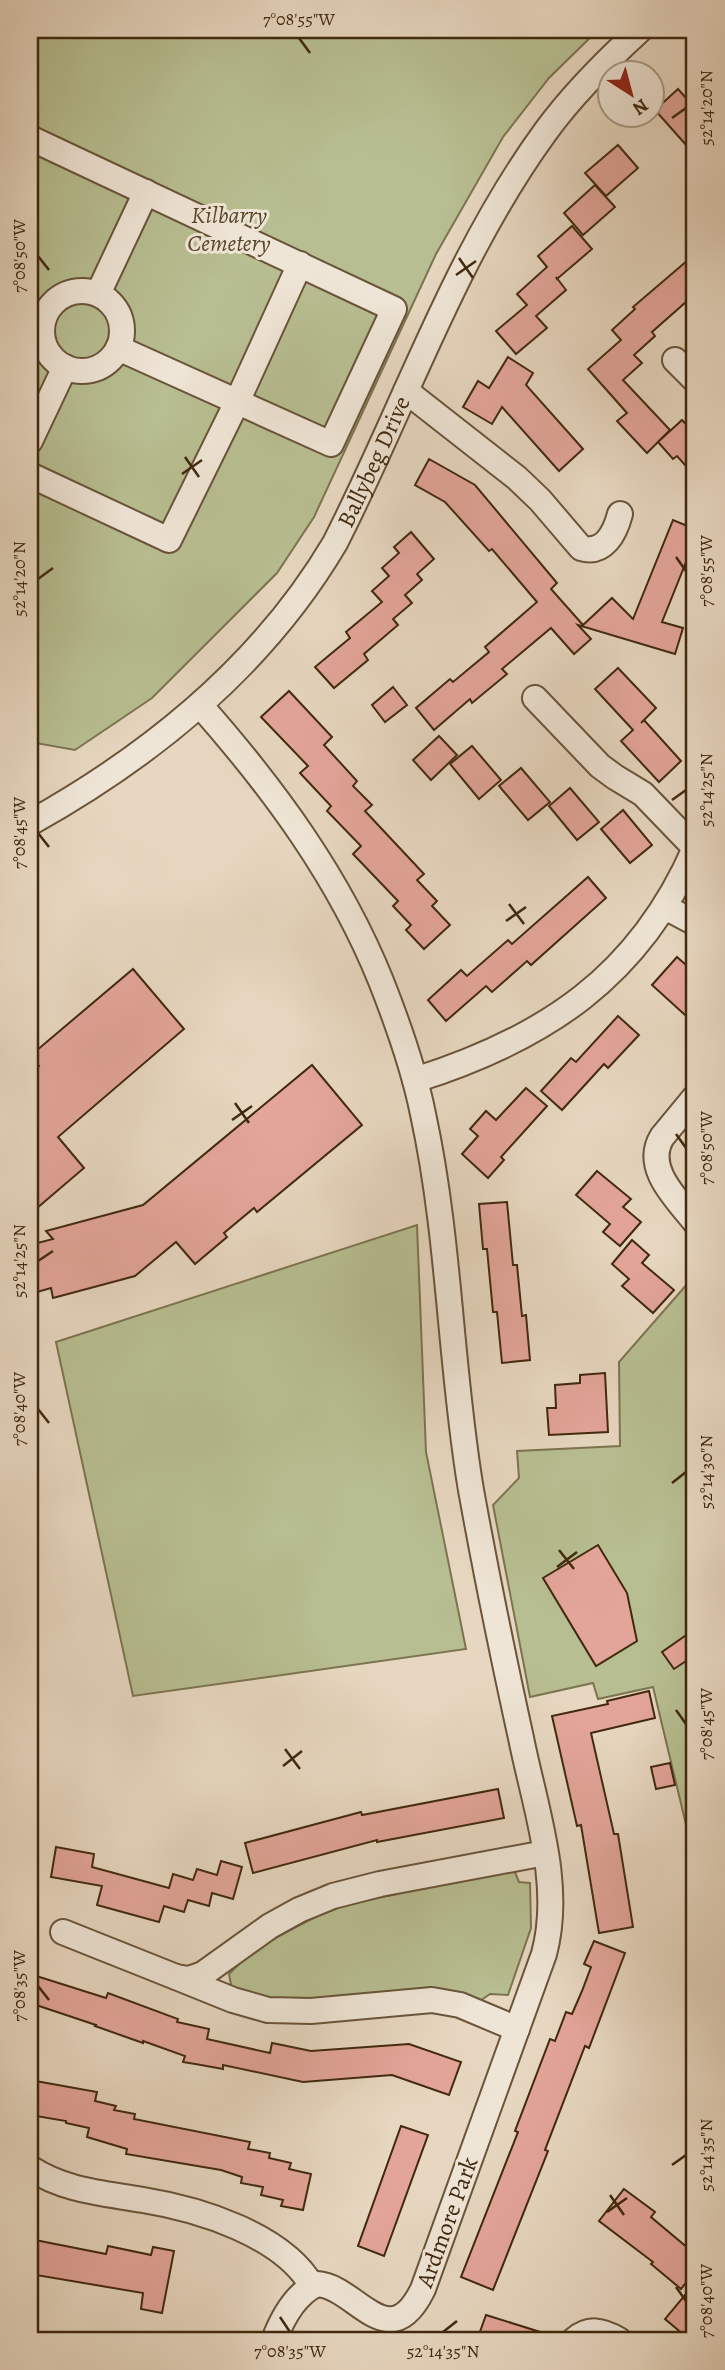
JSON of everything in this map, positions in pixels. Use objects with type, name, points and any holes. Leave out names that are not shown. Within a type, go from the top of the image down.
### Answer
[{"type":"street","name":"Ballybeg Drive","points":[[31,820],[80,795],[160,739],[200,705],[275,627],[321,567],[349,516],[453,288],[513,180],[547,129],[569,103],[640,30]]},
{"type":"street","points":[[30,138],[394,309],[331,444],[118,348]]},
{"type":"street","points":[[98,295],[146,192]]},
{"type":"street","points":[[30,474],[169,540],[237,402],[300,264]]},
{"type":"street","points":[[86,291],[98,295],[109,302],[117,312],[122,336],[118,348],[101,366],[77,371],[65,367],[54,360],[47,350],[38,311],[74,292],[86,291]]},
{"type":"street","points":[[675,360],[695,380]]},
{"type":"street","points":[[30,441],[65,367]]},
{"type":"street","points":[[406,391],[517,478],[540,499],[581,548],[594,549],[607,541],[620,514]]},
{"type":"street","points":[[415,1080],[512,1042],[575,1004],[594,989],[625,958],[664,907],[695,848],[643,794],[600,765],[536,698]]},
{"type":"street","name":"Ardmore Park","points":[[200,705],[261,776],[329,876],[381,981],[415,1080],[435,1181],[454,1372],[467,1465],[545,1853],[551,1902],[551,1925],[544,1954],[423,2289],[414,2305],[397,2318],[382,2318],[367,2312],[326,2285],[312,2286]]},
{"type":"street","points":[[664,907],[695,923]]},
{"type":"street","points":[[695,1097],[657,1144],[655,1158],[664,1180],[695,1222]]},
{"type":"street","points":[[176,1977],[190,1979],[203,1974],[270,1926],[333,1896],[380,1884],[545,1853]]},
{"type":"street","points":[[63,1932],[233,2000],[268,2010],[311,2011],[432,2000],[460,2005],[517,2029]]},
{"type":"street","points":[[30,2168],[71,2188],[166,2204],[218,2220],[278,2250],[298,2266],[312,2286],[294,2303],[274,2340]]},
{"type":"street","points":[[574,2340],[585,2332],[596,2330],[619,2340]]},
{"type":"green space","name":"Kilbarry Cemetery","points":[[30,30],[598,30],[549,78],[503,137],[436,254],[314,517],[277,573],[152,698],[75,750],[30,742]]},
{"type":"green space","points":[[417,1225],[426,1452],[466,1649],[133,1696],[56,1342]]},
{"type":"green space","points":[[695,1275],[695,1862],[653,1687],[598,1699],[593,1683],[530,1697],[493,1505],[519,1478],[517,1451],[620,1446],[619,1362]]},
{"type":"green space","points":[[514,1870],[519,1882],[530,1883],[531,1928],[508,1995],[490,1994],[480,2001],[268,1999],[232,1990],[229,1974],[253,1950],[334,1907]]},
{"type":"building","points":[[678,89],[695,108],[695,155],[666,122],[666,100]]},
{"type":"building","points":[[618,145],[638,168],[606,196],[585,173]]},
{"type":"building","points":[[595,185],[615,207],[583,235],[564,213]]},
{"type":"building","points":[[572,226],[592,249],[557,279],[566,290],[536,316],[547,328],[516,354],[496,331],[527,305],[517,294],[547,267],[538,256]]},
{"type":"building","points":[[695,254],[695,294],[652,332],[655,336],[634,355],[642,363],[623,380],[670,430],[647,453],[617,421],[627,413],[588,369],[621,340],[612,330],[635,309],[633,307]]},
{"type":"building","points":[[508,357],[533,373],[526,385],[583,449],[559,471],[502,407],[492,424],[463,407],[478,381],[489,388]]},
{"type":"building","points":[[682,420],[695,434],[695,476],[677,456],[673,459],[658,442]]},
{"type":"building","points":[[429,459],[475,485],[557,583],[551,589],[583,625],[612,598],[633,619],[673,520],[695,529],[689,546],[692,547],[662,622],[683,628],[675,654],[578,625],[591,639],[574,654],[551,628],[502,669],[507,674],[472,703],[470,699],[434,730],[416,708],[450,679],[453,682],[489,652],[485,647],[537,602],[492,549],[489,551],[445,502],[415,485]]},
{"type":"building","points":[[411,532],[434,559],[417,574],[422,580],[405,595],[412,603],[393,619],[398,625],[364,654],[368,660],[334,688],[315,667],[350,638],[346,632],[382,602],[372,591],[389,576],[382,568],[399,553],[394,547]]},
{"type":"building","points":[[618,668],[656,708],[644,720],[681,761],[659,782],[621,741],[633,730],[595,689]]},
{"type":"building","points":[[393,687],[407,705],[385,722],[372,705]]},
{"type":"building","points":[[289,691],[332,737],[324,745],[357,781],[353,786],[372,805],[365,811],[424,874],[417,880],[437,901],[432,906],[450,925],[424,949],[406,930],[411,925],[393,906],[398,901],[353,854],[361,846],[327,811],[331,806],[300,773],[308,766],[261,717]]},
{"type":"building","points":[[439,736],[457,755],[431,780],[413,760]]},
{"type":"building","points":[[472,746],[501,780],[479,799],[450,764]]},
{"type":"building","points":[[521,768],[550,802],[528,820],[499,786]]},
{"type":"building","points":[[570,788],[599,822],[577,840],[549,806]]},
{"type":"building","points":[[623,810],[652,845],[630,863],[601,829]]},
{"type":"building","points":[[588,877],[606,898],[531,965],[527,961],[492,992],[486,986],[446,1021],[428,1000],[461,970],[467,976],[508,940],[512,944]]},
{"type":"building","points":[[677,957],[695,973],[695,1024],[652,985]]},
{"type":"building","points":[[133,969],[184,1029],[58,1137],[84,1168],[30,1214],[30,1074],[39,1066],[30,1056]]},
{"type":"building","points":[[618,1016],[639,1035],[608,1068],[604,1064],[562,1110],[541,1091],[571,1058],[576,1062]]},
{"type":"building","points":[[312,1065],[362,1125],[257,1212],[254,1208],[224,1233],[227,1237],[195,1264],[176,1242],[135,1276],[53,1298],[51,1288],[30,1294],[30,1245],[53,1239],[46,1231],[143,1205]]},
{"type":"building","points":[[526,1088],[547,1106],[501,1157],[504,1160],[488,1178],[462,1154],[478,1136],[470,1129],[486,1111],[496,1120]]},
{"type":"building","points":[[597,1171],[631,1199],[623,1207],[641,1222],[620,1246],[603,1232],[610,1224],[576,1195]]},
{"type":"building","points":[[507,1202],[513,1265],[517,1265],[522,1316],[526,1315],[530,1360],[502,1363],[497,1312],[493,1312],[487,1249],[483,1249],[479,1204]]},
{"type":"building","points":[[632,1240],[649,1255],[642,1263],[674,1290],[653,1313],[622,1286],[629,1279],[612,1264]]},
{"type":"building","points":[[605,1373],[608,1432],[549,1435],[547,1408],[556,1408],[555,1385],[580,1383],[580,1375]]},
{"type":"building","points":[[598,1545],[627,1593],[637,1641],[596,1666],[543,1578]]},
{"type":"building","points":[[695,1629],[695,1655],[674,1669],[662,1652]]},
{"type":"building","points":[[649,1691],[655,1718],[591,1733],[614,1834],[618,1834],[633,1927],[599,1933],[581,1825],[577,1826],[552,1716],[608,1704],[607,1701]]},
{"type":"building","points":[[670,1763],[675,1785],[656,1789],[651,1767]]},
{"type":"building","points":[[498,1789],[504,1818],[377,1840],[253,1873],[245,1843],[361,1812],[362,1815]]},
{"type":"building","points":[[56,1847],[94,1854],[92,1867],[169,1888],[173,1874],[193,1880],[197,1869],[217,1875],[221,1861],[242,1867],[233,1899],[212,1893],[209,1906],[188,1900],[184,1912],[164,1906],[159,1922],[97,1905],[102,1886],[51,1877]]},
{"type":"building","points":[[594,1941],[625,1953],[589,2048],[585,2046],[545,2150],[548,2151],[493,2290],[461,2277],[518,2132],[515,2131],[550,2039],[555,2041],[566,2012],[572,2014],[582,1991],[591,1967],[584,1964]]},
{"type":"building","points":[[30,1974],[106,1998],[108,1993],[178,2019],[177,2022],[209,2029],[207,2039],[270,2053],[272,2043],[311,2051],[409,2044],[461,2062],[449,2095],[392,2075],[303,2082],[223,2065],[223,2069],[183,2062],[185,2056],[30,2003]]},
{"type":"building","points":[[30,2080],[97,2092],[95,2101],[116,2106],[114,2110],[135,2114],[134,2119],[250,2142],[248,2149],[270,2153],[269,2158],[291,2163],[289,2169],[311,2174],[303,2210],[281,2206],[283,2200],[261,2195],[263,2187],[241,2183],[242,2177],[221,2170],[126,2154],[127,2149],[87,2137],[89,2128],[30,2115]]},
{"type":"building","points":[[401,2126],[428,2135],[384,2256],[358,2246]]},
{"type":"building","points":[[624,2189],[655,2212],[651,2217],[695,2254],[695,2271],[681,2289],[651,2264],[653,2262],[599,2221]]},
{"type":"building","points":[[30,2239],[106,2254],[108,2246],[151,2255],[153,2247],[174,2251],[162,2313],[141,2309],[143,2293],[30,2274]]},
{"type":"building","points":[[695,2283],[695,2340],[690,2340],[665,2319]]},
{"type":"building","points":[[486,2315],[553,2336],[552,2340],[477,2340]]}]
